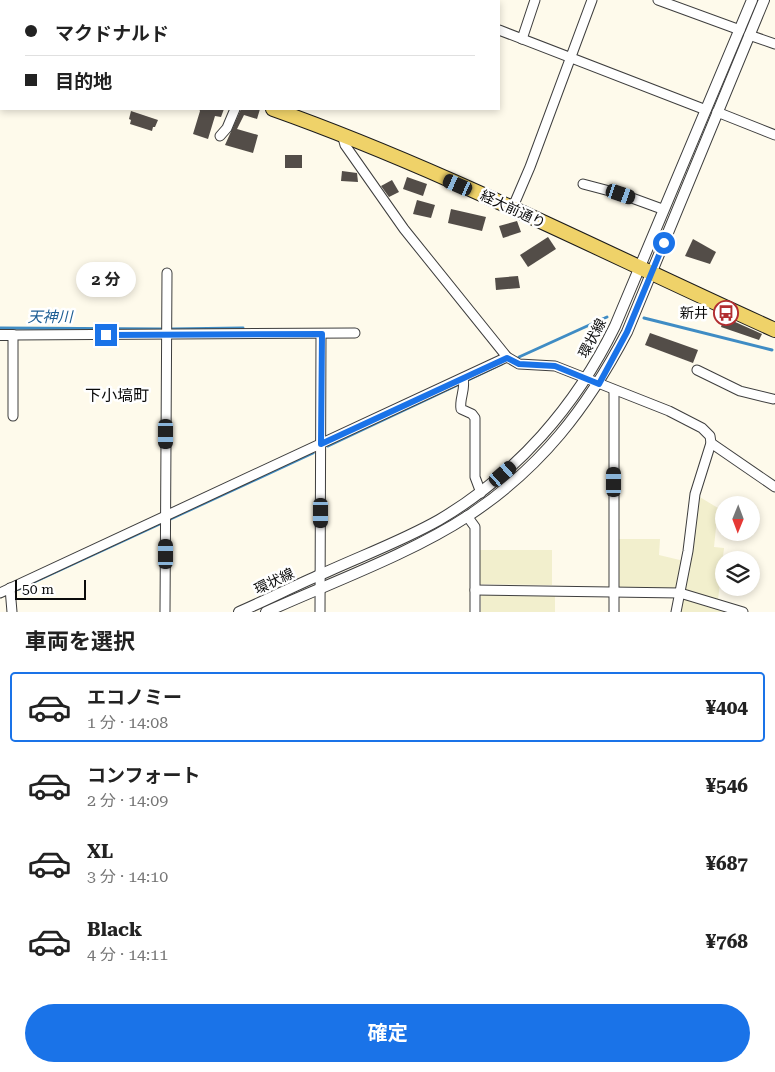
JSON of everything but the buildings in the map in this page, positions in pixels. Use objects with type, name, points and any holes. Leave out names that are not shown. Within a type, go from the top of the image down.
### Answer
[{"type":"main road","name":"経大前通り","points":[[276,110],[342,133],[512,208],[775,330]]},
{"type":"street","points":[[522,39],[535,0]]},
{"type":"street","points":[[512,208],[530,167],[592,0]]},
{"type":"street","points":[[658,0],[674,3],[775,44]]},
{"type":"street","name":"環状線","points":[[239,612],[418,531],[481,493],[512,466],[548,430],[586,378],[646,271],[717,112],[745,32],[752,0]]},
{"type":"street","name":"環状線","points":[[266,612],[398,553],[467,516],[517,478],[572,421],[599,384],[627,332],[646,271],[662,209],[706,110],[745,32],[764,0]]},
{"type":"street","points":[[500,30],[706,110]]},
{"type":"street","points":[[220,136],[227,128],[235,110]]},
{"type":"street","points":[[717,112],[775,135]]},
{"type":"street","points":[[342,133],[345,145],[404,229],[507,358],[519,364],[555,366],[690,420],[708,434],[711,443],[695,494],[688,551],[676,612]]},
{"type":"street","points":[[583,184],[621,194],[662,209]]},
{"type":"street","points":[[166,612],[167,273]]},
{"type":"street","points":[[320,612],[322,334]]},
{"type":"street","points":[[0,335],[355,334]]},
{"type":"street","points":[[13,335],[13,416]]},
{"type":"street","points":[[0,592],[507,358]]},
{"type":"street","points":[[696,370],[740,391],[773,399]]},
{"type":"street","points":[[463,378],[465,385],[460,406],[461,409],[472,414],[475,418],[475,476],[481,493]]},
{"type":"street","points":[[614,390],[614,612]]},
{"type":"street","points":[[711,443],[775,487]]},
{"type":"street","points":[[467,516],[475,527],[475,612]]},
{"type":"street","points":[[10,588],[12,612]]},
{"type":"street","points":[[475,590],[680,593],[743,612]]},
{"type":"shaded area","points":[[698,496],[715,506],[714,547],[724,548],[724,551],[715,551],[715,596],[718,596],[718,600],[687,591],[684,588]]},
{"type":"shaded area","points":[[616,539],[660,539],[659,555],[684,561],[677,590],[617,590]]},
{"type":"shaded area","points":[[478,550],[552,550],[552,585],[478,584]]},
{"type":"shaded area","points":[[484,593],[555,594],[555,612],[481,612],[481,596]]},
{"type":"shaded area","points":[[682,597],[731,612],[680,612]]},
{"type":"waterway","points":[[519,357],[607,317]]},
{"type":"waterway","points":[[644,318],[772,350]]},
{"type":"waterway","name":"天神川","points":[[0,328],[161,329]]},
{"type":"waterway","name":"天神川","points":[[172,329],[243,328]]},
{"type":"waterway","points":[[328,446],[502,364]]},
{"type":"waterway","points":[[19,589],[313,453]]},
{"type":"place","name":"新井","points":[[726,313]]},
{"type":"district","name":"下小塙町","points":[[117,395]]},
{"type":"route","points":[[106,335],[322,334],[321,444],[507,358],[519,364],[555,366],[599,384],[627,332],[664,243]]}]
